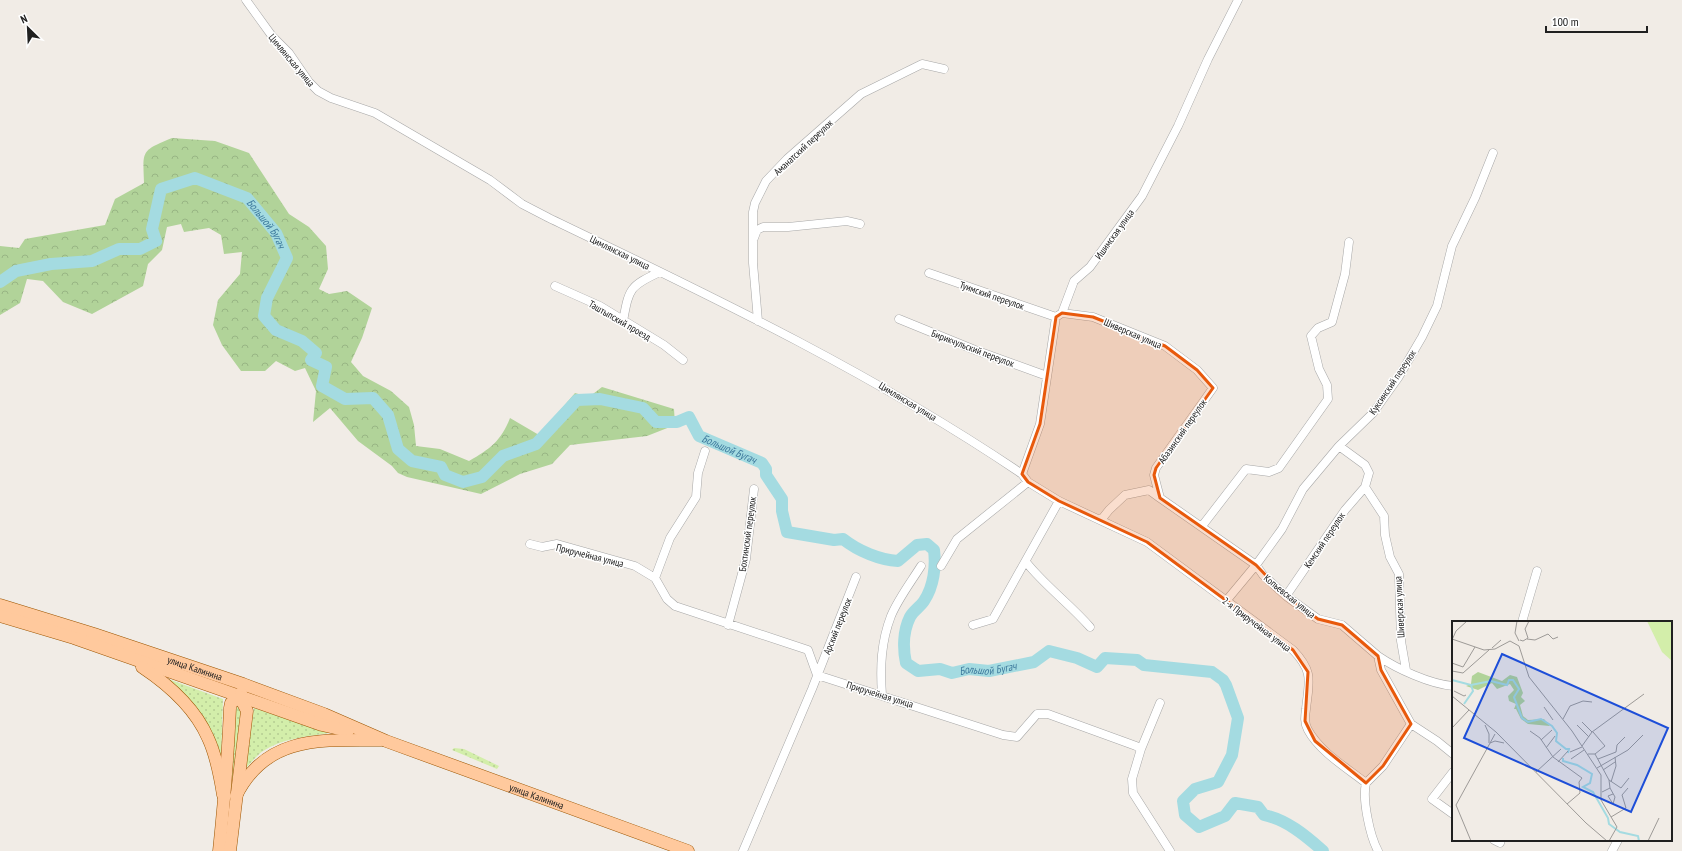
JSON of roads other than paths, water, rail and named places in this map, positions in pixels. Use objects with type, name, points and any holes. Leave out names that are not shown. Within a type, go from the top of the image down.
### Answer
[{"type":"main road","name":"улица Калинина","points":[[0,605],[94,634],[243,684],[324,714],[386,740],[688,851]]},
{"type":"main road","name":"улица Калинина","points":[[0,616],[74,638],[322,725],[386,740]]},
{"type":"main road","points":[[124,656],[163,681],[178,695],[198,720],[208,738],[223,794]]},
{"type":"main road","points":[[230,851],[236,796],[242,764],[247,711],[240,697],[243,684]]},
{"type":"main road","points":[[219,851],[223,794],[226,779],[230,708],[231,703],[240,697]]},
{"type":"main road","points":[[236,796],[244,779],[270,754],[291,747],[312,743],[344,740],[386,740]]},
{"type":"street","name":"Цимлянская улица","points":[[246,0],[272,36],[289,53],[309,82],[318,91],[331,98],[375,113],[490,180],[522,204],[758,321],[881,385],[968,437],[1022,474]]},
{"type":"street","name":"Ишимская улица","points":[[1022,474],[1040,424],[1047,376],[1059,315],[1074,281],[1090,267],[1142,196],[1178,126],[1208,59],[1238,0]]},
{"type":"street","name":"Аманатский переулок","points":[[758,321],[753,241],[753,212],[755,203],[766,182],[787,159],[859,96],[871,88],[922,64],[944,69]]},
{"type":"street","name":"Куксинский переулок","points":[[1226,601],[1256,565],[1282,529],[1303,489],[1339,446],[1373,413],[1398,378],[1422,337],[1437,306],[1452,246],[1475,198],[1493,153]]},
{"type":"street","points":[[753,241],[758,230],[763,227],[788,227],[847,221],[860,224]]},
{"type":"street","points":[[1202,526],[1246,469],[1269,472],[1279,468],[1328,399],[1327,385],[1319,368],[1311,336],[1318,328],[1332,322],[1345,274],[1349,242]]},
{"type":"street","points":[[623,321],[630,291],[643,279],[660,272]]},
{"type":"street","name":"Туимский переулок","points":[[929,273],[1059,315]]},
{"type":"street","name":"Таштыпский проезд","points":[[555,286],[600,306],[664,345],[682,360]]},
{"type":"street","name":"Шиверская улица","points":[[1059,315],[1093,317],[1165,346],[1197,370],[1212,388]]},
{"type":"street","name":"Бирикчульский переулок","points":[[899,319],[975,350],[1047,376]]},
{"type":"street","name":"Абазинский переулок","points":[[1160,498],[1154,474],[1156,468],[1212,388]]},
{"type":"street","points":[[1339,446],[1365,466],[1369,473],[1365,487]]},
{"type":"street","points":[[655,578],[670,538],[696,497],[698,473],[705,451]]},
{"type":"street","name":"2-я Приручейная улица","points":[[1022,474],[1028,482],[1059,501],[1147,542],[1293,650],[1304,662],[1308,672],[1305,721],[1307,729],[1324,750],[1366,783]]},
{"type":"street","points":[[941,566],[957,539],[997,509],[1028,482]]},
{"type":"street","name":"Шиверская улица","points":[[1365,487],[1384,516],[1385,535],[1390,557],[1399,574],[1401,641],[1406,670]]},
{"type":"street","name":"Кемский переулок","points":[[1286,596],[1345,510],[1365,487]]},
{"type":"street","name":"Бохтинский переулок","points":[[728,625],[746,559],[754,489]]},
{"type":"street","points":[[1100,520],[1126,495],[1149,490],[1160,498]]},
{"type":"street","name":"Копьевская улица","points":[[1160,498],[1256,565],[1263,575],[1286,596],[1318,619],[1342,625],[1378,656],[1390,664],[1439,684],[1452,686]]},
{"type":"street","points":[[973,625],[993,619],[1059,501]]},
{"type":"street","name":"Приручейная улица","points":[[530,544],[542,547],[557,544],[636,566],[655,578],[667,599],[675,606],[728,625],[808,650],[817,675],[1003,735],[1018,737],[1037,714],[1048,714],[1141,749]]},
{"type":"street","points":[[1026,562],[1039,578],[1072,606],[1090,627]]},
{"type":"street","points":[[882,695],[880,668],[883,644],[892,615],[921,566]]},
{"type":"street","points":[[1522,621],[1537,572]]},
{"type":"street","name":"Арский переулок","points":[[743,851],[817,675],[856,577]]},
{"type":"street","points":[[1378,656],[1381,670],[1411,724],[1452,753]]},
{"type":"street","points":[[1160,703],[1141,749],[1132,779],[1133,793],[1170,851]]},
{"type":"street","points":[[1378,851],[1372,836],[1364,793],[1366,783],[1383,766],[1411,724]]},
{"type":"street","points":[[1452,773],[1432,799],[1452,813]]},
{"type":"street","points":[[1612,851],[1617,841]]},
{"type":"waterway","name":"Большой Бугач","points":[[0,282],[16,271],[51,264],[92,261],[119,249],[140,249],[156,241],[152,229],[161,189],[195,178],[247,198],[276,233],[287,258],[267,298],[264,316],[276,330],[302,341],[316,353],[311,360],[326,367],[322,386],[345,399],[373,398],[388,415],[398,449],[412,461],[441,467],[445,475],[463,482],[482,477],[503,456],[536,444],[577,400],[600,399],[643,408],[656,422],[677,422],[689,417],[699,436],[762,463],[766,469],[766,475],[782,499],[782,511],[787,532],[834,540],[843,539],[869,554],[884,559],[898,561],[917,545],[927,544],[934,550],[935,563],[930,589],[924,601],[910,617],[905,634],[904,652],[906,663],[918,671],[940,669],[952,673],[969,669],[989,671],[1034,662],[1049,651],[1077,658],[1097,667],[1105,658],[1137,660],[1144,665],[1212,672],[1223,680],[1226,685],[1238,718],[1232,755],[1218,782],[1195,789],[1183,801],[1185,815],[1199,827],[1225,816],[1235,803],[1258,807],[1264,815],[1288,824],[1323,851]]}]
